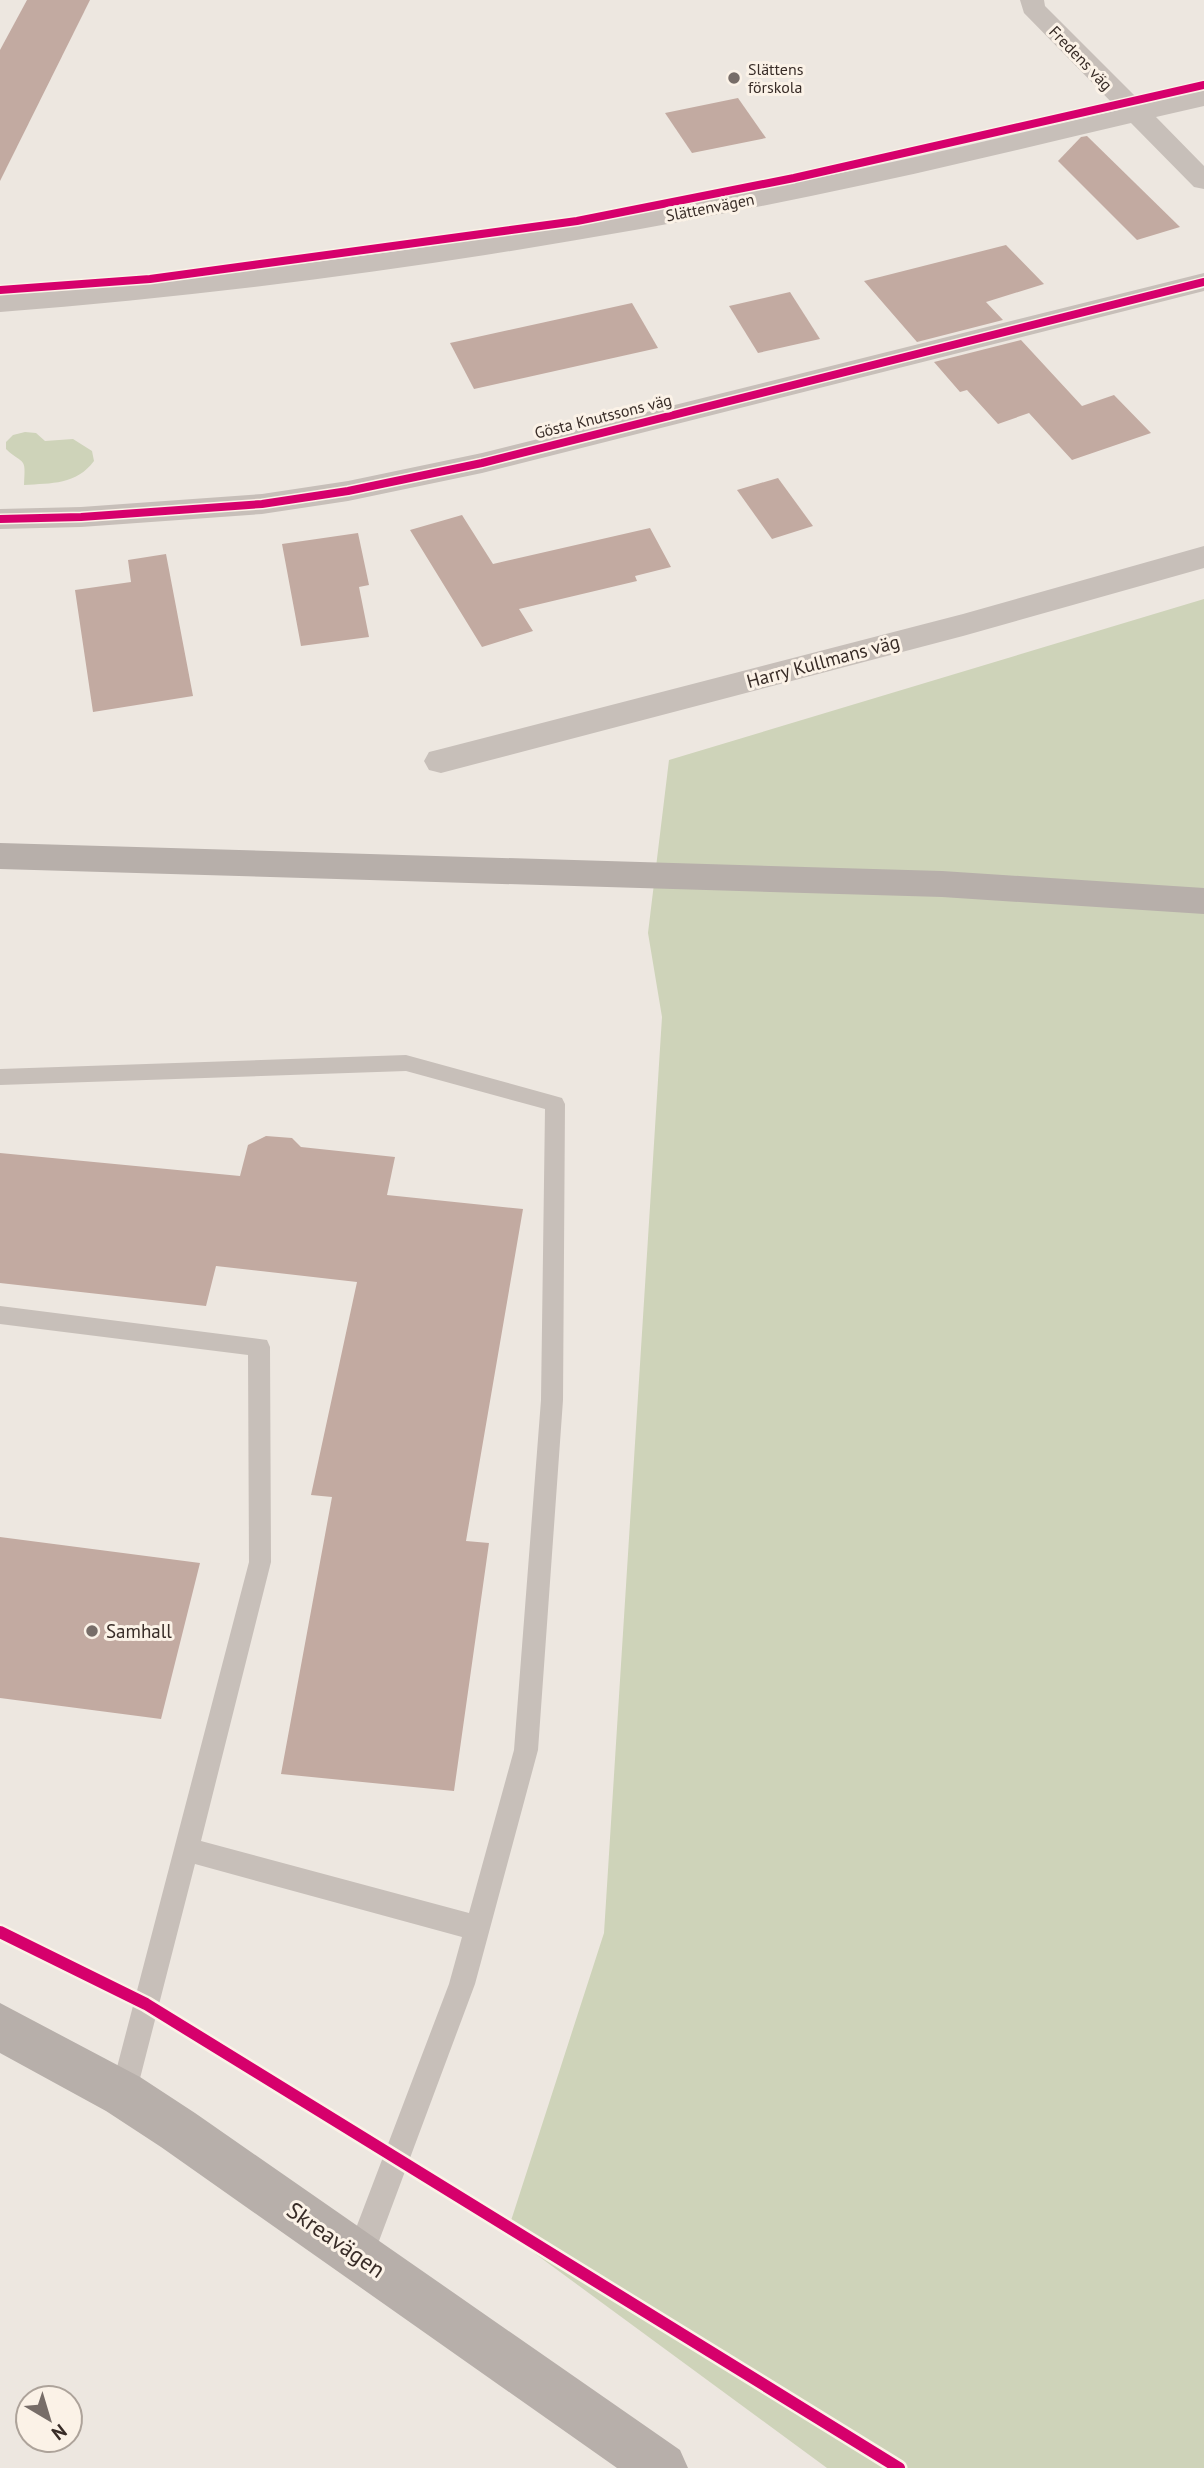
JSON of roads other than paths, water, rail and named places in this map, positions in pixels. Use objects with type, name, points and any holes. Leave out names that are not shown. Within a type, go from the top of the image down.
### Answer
[{"type":"main road","points":[[0,856],[942,884],[1204,901]]},
{"type":"main road","name":"Skreavägen","points":[[0,2027],[123,2094],[662,2468]]},
{"type":"street","name":"Fredens väg","points":[[1032,0],[1033,8],[1135,114]]},
{"type":"street","name":"Slättenvägen","points":[[0,303],[230,282],[618,224],[757,199],[1204,98]]},
{"type":"street","points":[[1135,114],[1204,181]]},
{"type":"street","name":"Gösta Knutssons väg","points":[[0,519],[81,517],[262,504],[348,491],[482,463],[1204,282]]},
{"type":"street","name":"Harry Kullmans väg","points":[[441,761],[963,625],[1204,557]]},
{"type":"lane","points":[[0,1077],[406,1063],[555,1104],[552,1400],[526,1750],[462,1984],[359,2257]]},
{"type":"lane","points":[[0,1315],[259,1347],[260,1562],[123,2094]]},
{"type":"lane","points":[[186,1849],[477,1928]]},
{"type":"place","name":"Slättens förskola","points":[[734,78]]},
{"type":"place","name":"Samhall","points":[[92,1631]]}]
